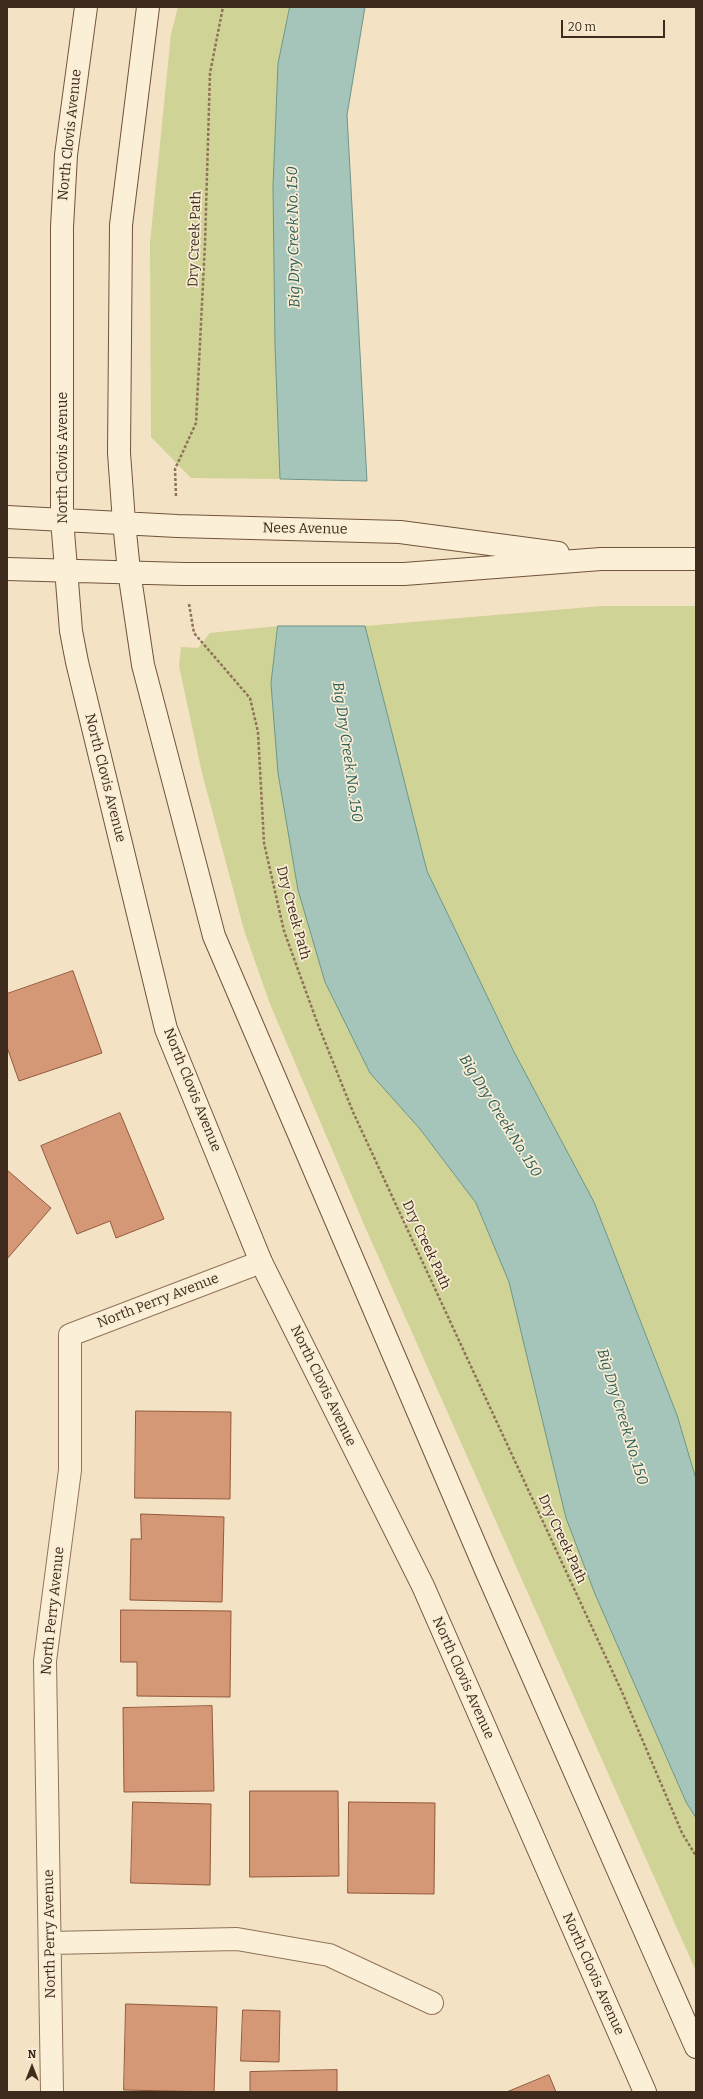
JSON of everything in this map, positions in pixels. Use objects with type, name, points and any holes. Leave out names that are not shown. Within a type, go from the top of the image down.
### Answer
[{"type":"main road","name":"North Clovis Avenue","points":[[86,7],[66,155],[62,227],[62,519],[65,571],[71,631],[166,1029],[261,1262],[423,1586],[645,2092]]},
{"type":"main road","points":[[148,7],[121,225],[119,453],[129,572],[143,665],[214,936],[482,1561],[696,2046]]},
{"type":"main road","name":"Nees Avenue","points":[[7,516],[177,526],[400,532],[601,559]]},
{"type":"main road","name":"Nees Avenue","points":[[7,569],[184,574],[404,574],[601,559],[696,559]]},
{"type":"main road","name":"North Perry Avenue","points":[[52,2092],[45,1661],[70,1470],[70,1335],[261,1262]]},
{"type":"main road","points":[[50,1943],[237,1939],[329,1955],[432,2003]]},
{"type":"path","name":"Dry Creek Path","points":[[175,469],[196,423],[205,243],[210,73],[223,7]]},
{"type":"path","name":"Dry Creek Path","points":[[194,633],[250,698],[258,732],[264,843],[284,932],[317,1022],[353,1112],[622,1692],[682,1833],[696,1856]]},
{"type":"green space","points":[[178,7],[290,7],[278,64],[273,187],[275,345],[280,479],[191,478],[151,437],[150,243],[171,34]]},
{"type":"green space","points":[[602,606],[696,606],[696,1479],[677,1415],[594,1202],[513,1050],[427,871],[365,626]]},
{"type":"green space","points":[[278,626],[271,684],[278,773],[298,890],[325,982],[370,1073],[420,1129],[476,1203],[509,1282],[566,1518],[595,1594],[686,1802],[696,1818],[696,1971],[366,1229],[270,1004],[244,930],[202,773],[179,666],[181,647],[198,648],[210,633]]},
{"type":"water","name":"Big Dry Creek No. 150","points":[[290,7],[365,7],[347,115],[367,481],[280,479],[275,345],[273,187],[278,64]]},
{"type":"water","name":"Big Dry Creek No. 150","points":[[278,626],[365,626],[427,871],[513,1050],[594,1202],[677,1415],[696,1479],[696,1818],[686,1802],[595,1594],[566,1518],[509,1282],[476,1203],[420,1129],[370,1073],[325,982],[298,890],[278,773],[271,684]]},
{"type":"building","points":[[73,971],[102,1053],[19,1081],[7,1047],[7,994]]},
{"type":"building","points":[[120,1113],[164,1219],[116,1238],[110,1221],[77,1234],[41,1146]]},
{"type":"building","points":[[7,1170],[51,1208],[7,1259]]},
{"type":"building","points":[[136,1411],[231,1412],[230,1499],[135,1498]]},
{"type":"building","points":[[141,1514],[224,1517],[222,1602],[130,1600],[131,1539],[141,1539]]},
{"type":"building","points":[[121,1610],[231,1611],[230,1697],[137,1696],[137,1662],[121,1662]]},
{"type":"building","points":[[212,1706],[214,1791],[124,1792],[123,1708]]},
{"type":"building","points":[[250,1791],[338,1791],[339,1876],[250,1877]]},
{"type":"building","points":[[133,1802],[211,1804],[210,1885],[131,1883]]},
{"type":"building","points":[[349,1802],[435,1803],[434,1894],[348,1893]]},
{"type":"building","points":[[126,2004],[217,2007],[214,2092],[124,2090]]},
{"type":"building","points":[[243,2010],[280,2011],[279,2062],[241,2061]]},
{"type":"building","points":[[337,2070],[337,2092],[250,2092],[250,2072]]},
{"type":"building","points":[[549,2075],[556,2092],[507,2092]]}]
